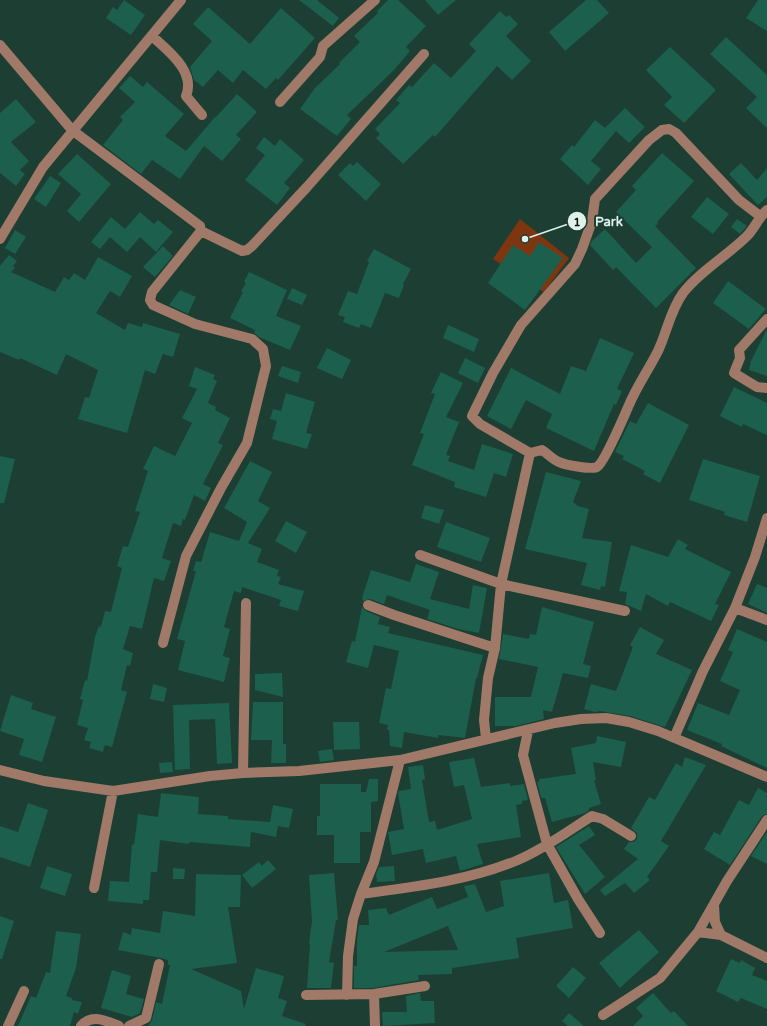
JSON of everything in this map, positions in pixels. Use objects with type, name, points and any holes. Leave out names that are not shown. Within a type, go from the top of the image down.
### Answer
[{"type":"street","points":[[1,233],[43,167],[72,130],[181,0]]},
{"type":"street","points":[[280,102],[320,57],[323,46],[375,0]]},
{"type":"street","points":[[152,36],[182,64],[189,89],[186,96],[202,115]]},
{"type":"street","points":[[0,45],[72,130],[200,226],[201,230],[242,251],[252,246],[307,187],[424,54]]},
{"type":"street","points":[[669,129],[676,133],[739,200],[764,213],[754,230],[696,280],[684,293],[672,311],[658,350],[632,397],[598,467],[590,469],[579,465],[559,462],[542,450],[530,452],[480,424],[472,416],[493,373],[521,325],[575,264],[592,221],[595,199],[649,140],[662,130],[669,129]]},
{"type":"street","points":[[163,643],[186,556],[208,512],[248,443],[266,366],[263,349],[252,339],[195,324],[152,305],[150,300],[152,292],[201,230]]},
{"type":"street","points":[[767,319],[739,350],[740,358],[734,373],[758,387],[767,388]]},
{"type":"street","points":[[486,739],[484,720],[485,706],[488,678],[495,648],[501,584],[530,452]]},
{"type":"street","points":[[674,738],[703,671],[735,608],[764,532],[767,518]]},
{"type":"street","points":[[420,556],[501,584],[625,611]]},
{"type":"street","points":[[243,773],[246,603]]},
{"type":"street","points":[[368,605],[495,648]]},
{"type":"street","points":[[735,608],[767,620]]},
{"type":"street","points":[[0,770],[44,781],[113,792],[144,785],[243,773],[299,771],[400,760],[486,739],[528,731],[555,723],[581,719],[606,718],[629,722],[674,738],[767,777]]},
{"type":"street","points":[[528,731],[523,755],[547,844],[578,899],[600,933]]},
{"type":"street","points":[[347,995],[348,956],[353,919],[374,862],[400,760]]},
{"type":"street","points":[[94,888],[113,792]]},
{"type":"street","points":[[361,894],[434,884],[476,874],[519,860],[592,816],[603,818],[631,836]]},
{"type":"street","points":[[603,1015],[660,978],[698,932],[727,881],[767,820]]},
{"type":"street","points":[[714,905],[715,922],[721,935]]},
{"type":"street","points":[[698,932],[721,935],[767,958]]},
{"type":"street","points":[[129,1026],[146,1018],[159,964]]},
{"type":"street","points":[[306,995],[374,994],[425,986]]},
{"type":"street","points":[[8,1026],[24,991]]},
{"type":"street","points":[[374,994],[375,1026]]},
{"type":"street","points":[[81,1026],[89,1020],[98,1018],[120,1026]]},
{"type":"shaded area","points":[[520,219],[569,258],[544,292],[493,259]]},
{"type":"building","points":[[124,0],[145,15],[131,35],[106,18],[113,7],[117,10]]},
{"type":"building","points":[[299,0],[317,0],[339,18],[333,26]]},
{"type":"building","points":[[388,0],[398,0],[426,26],[406,47],[410,51],[394,70],[347,115],[351,119],[337,136],[300,109],[315,88],[360,42],[354,36],[378,13],[377,11]]},
{"type":"building","points":[[425,0],[456,0],[438,15]]},
{"type":"building","points":[[586,0],[597,0],[609,13],[565,51],[549,32]]},
{"type":"building","points":[[758,0],[767,0],[767,31],[746,18]]},
{"type":"building","points":[[208,7],[250,44],[281,8],[315,38],[278,80],[276,78],[266,89],[243,70],[233,83],[218,70],[203,87],[194,80],[190,67],[212,41],[193,24]]},
{"type":"building","points":[[500,11],[506,17],[509,15],[518,24],[506,36],[531,61],[512,80],[497,66],[435,137],[433,135],[403,164],[376,138],[380,134],[375,129],[400,103],[396,100],[409,85],[412,87],[434,63],[451,78],[476,51],[469,44]]},
{"type":"building","points":[[726,37],[767,75],[767,128],[746,108],[757,97],[710,54]]},
{"type":"building","points":[[670,47],[716,90],[684,123],[664,105],[672,97],[646,70]]},
{"type":"building","points":[[130,76],[143,87],[147,82],[184,114],[165,136],[186,151],[237,94],[257,112],[236,135],[241,139],[222,161],[204,146],[180,179],[152,160],[141,174],[103,145],[123,120],[120,117],[135,102],[119,88]]},
{"type":"building","points":[[16,99],[36,122],[11,142],[29,161],[20,170],[25,174],[16,186],[0,173],[0,113]]},
{"type":"building","points":[[625,108],[645,127],[629,143],[616,131],[591,161],[601,169],[588,185],[560,159],[572,145],[574,147],[595,120],[605,128]]},
{"type":"building","points":[[264,137],[275,146],[280,139],[304,160],[284,183],[290,188],[277,205],[245,180],[265,155],[256,148]]},
{"type":"building","points":[[662,153],[694,181],[655,226],[696,268],[656,308],[616,267],[613,270],[590,245],[592,241],[605,229],[636,263],[652,247],[616,212],[636,190],[632,186]]},
{"type":"building","points":[[77,154],[111,184],[79,222],[67,211],[81,194],[58,174]]},
{"type":"building","points":[[357,162],[381,184],[366,201],[338,175],[350,163],[353,166]]},
{"type":"building","points":[[741,163],[757,180],[767,168],[767,197],[758,205],[729,174]]},
{"type":"building","points":[[50,176],[61,183],[46,207],[34,199]]},
{"type":"building","points":[[707,197],[729,214],[713,234],[691,217]]},
{"type":"building","points":[[140,212],[154,224],[158,220],[173,232],[156,252],[140,237],[127,252],[110,237],[100,249],[91,242],[111,217],[125,229]]},
{"type":"building","points":[[737,219],[747,226],[740,234],[731,227]]},
{"type":"building","points":[[15,230],[26,237],[15,254],[5,248]]},
{"type":"building","points":[[539,242],[563,258],[525,310],[488,283],[513,245],[530,256]]},
{"type":"building","points":[[163,246],[173,256],[155,277],[143,267]]},
{"type":"building","points":[[374,249],[411,269],[403,284],[404,285],[399,298],[385,293],[371,328],[361,324],[359,328],[343,322],[345,317],[338,315],[348,291],[357,294],[369,262],[367,261]]},
{"type":"building","points":[[9,255],[17,261],[13,266],[15,268],[11,272],[55,292],[64,277],[69,280],[74,273],[85,280],[98,257],[132,276],[120,297],[110,291],[96,313],[125,330],[128,323],[142,327],[143,323],[180,334],[173,357],[163,354],[155,374],[145,370],[127,433],[78,419],[85,397],[89,398],[98,370],[66,354],[57,375],[20,358],[19,360],[0,352],[0,266]]},
{"type":"building","points":[[249,272],[287,290],[276,316],[301,326],[290,350],[259,337],[254,333],[255,330],[230,318],[243,292],[241,291],[246,283],[244,282]]},
{"type":"building","points":[[728,281],[766,309],[749,329],[713,303]]},
{"type":"building","points":[[292,288],[307,295],[302,305],[287,299]]},
{"type":"building","points":[[180,290],[196,297],[188,314],[169,305]]},
{"type":"building","points":[[448,325],[479,339],[474,352],[443,338]]},
{"type":"building","points":[[767,329],[767,376],[749,370],[751,361]]},
{"type":"building","points":[[600,338],[634,353],[617,389],[622,391],[616,405],[614,404],[594,451],[546,428],[552,414],[526,400],[511,429],[487,416],[511,368],[560,394],[571,366],[586,371]]},
{"type":"building","points":[[327,348],[351,360],[342,379],[317,368]]},
{"type":"building","points":[[465,358],[485,368],[478,383],[458,373]]},
{"type":"building","points":[[282,366],[301,372],[298,383],[278,376]]},
{"type":"building","points":[[195,367],[215,375],[213,379],[217,381],[208,403],[216,407],[215,410],[230,418],[218,443],[223,445],[203,484],[211,488],[205,501],[194,495],[185,520],[183,519],[181,526],[173,523],[162,558],[171,561],[164,581],[154,578],[142,629],[130,626],[123,649],[133,653],[130,666],[127,665],[121,690],[127,692],[112,747],[105,745],[103,752],[89,748],[91,742],[84,740],[88,728],[77,725],[83,700],[80,699],[85,680],[87,681],[95,637],[99,626],[101,627],[105,611],[111,612],[122,568],[117,566],[123,546],[128,547],[140,512],[135,511],[148,471],[143,469],[154,446],[175,456],[192,423],[182,418],[197,389],[189,386]]},
{"type":"building","points":[[441,372],[463,383],[446,417],[459,422],[446,455],[450,456],[448,461],[474,470],[482,444],[513,454],[506,477],[494,473],[486,497],[454,487],[455,482],[412,465],[424,434],[420,433],[435,394],[431,393]]},
{"type":"building","points":[[734,387],[767,403],[767,435],[743,424],[742,427],[720,416]]},
{"type":"building","points":[[286,393],[315,402],[306,433],[312,434],[307,449],[272,439],[277,421],[270,419],[273,409],[281,411]]},
{"type":"building","points":[[648,403],[689,425],[660,483],[643,474],[645,471],[622,459],[624,456],[615,452],[630,421],[636,424]]},
{"type":"building","points":[[0,456],[15,459],[4,503],[0,503]]},
{"type":"building","points":[[703,459],[760,476],[747,522],[724,515],[725,512],[689,500]]},
{"type":"building","points":[[250,461],[272,472],[258,501],[270,508],[248,543],[262,549],[257,562],[279,570],[277,576],[281,577],[278,584],[304,591],[298,611],[279,606],[281,600],[242,587],[241,593],[234,591],[224,627],[230,629],[223,656],[230,658],[224,682],[178,670],[185,641],[177,639],[196,571],[193,571],[196,561],[201,562],[210,532],[239,541],[247,522],[224,508]]},
{"type":"building","points":[[546,472],[581,481],[573,502],[578,506],[589,509],[582,538],[612,542],[605,587],[601,586],[600,590],[581,585],[587,563],[525,549]]},
{"type":"building","points":[[425,505],[444,510],[439,524],[421,518]]},
{"type":"building","points":[[286,521],[307,532],[296,553],[275,541]]},
{"type":"building","points":[[446,522],[490,538],[481,562],[437,547]]},
{"type":"building","points":[[678,539],[688,545],[685,549],[731,572],[715,604],[719,605],[711,621],[670,602],[668,606],[646,594],[641,611],[625,604],[627,592],[619,591],[631,545],[668,557]]},
{"type":"building","points":[[416,564],[439,572],[430,599],[469,609],[473,585],[487,588],[479,633],[458,629],[427,619],[430,610],[387,595],[384,604],[370,599],[363,601],[362,598],[371,570],[410,582]]},
{"type":"building","points":[[757,584],[767,588],[767,613],[748,604]]},
{"type":"building","points":[[362,607],[366,611],[380,617],[378,624],[390,627],[388,633],[483,655],[476,678],[465,738],[438,735],[438,738],[404,732],[402,748],[390,746],[389,730],[387,730],[388,725],[379,723],[386,688],[391,689],[399,651],[374,645],[368,668],[346,662],[352,641],[355,642]]},
{"type":"building","points":[[542,607],[594,622],[583,664],[591,666],[588,678],[563,673],[552,712],[543,710],[544,719],[516,726],[495,726],[495,697],[531,697],[538,667],[499,659],[503,634],[529,639],[530,634],[536,635]]},
{"type":"building","points":[[640,627],[664,640],[656,654],[692,670],[665,727],[630,716],[600,711],[595,712],[584,709],[591,684],[616,691],[633,647],[630,645]]},
{"type":"building","points":[[737,629],[767,642],[767,768],[721,746],[722,744],[687,730],[698,703],[729,715],[740,690],[720,681],[733,652],[728,650]]},
{"type":"building","points":[[282,673],[283,697],[255,690],[255,674]]},
{"type":"building","points":[[153,684],[167,688],[164,702],[150,699]]},
{"type":"building","points":[[11,695],[33,703],[31,709],[56,717],[42,762],[19,755],[24,739],[0,731]]},
{"type":"building","points":[[253,702],[283,702],[283,744],[286,744],[286,763],[271,763],[272,740],[251,740]]},
{"type":"building","points":[[229,703],[232,763],[217,764],[215,719],[189,720],[190,769],[175,770],[173,705]]},
{"type":"building","points":[[333,722],[359,722],[360,749],[334,750]]},
{"type":"building","points":[[597,736],[626,742],[621,767],[593,762],[596,780],[594,780],[601,804],[589,808],[589,810],[585,813],[552,822],[545,798],[541,798],[537,782],[539,782],[539,779],[576,774],[571,748],[596,743]]},
{"type":"building","points":[[332,749],[334,760],[320,762],[318,751]]},
{"type":"building","points":[[685,757],[706,765],[661,841],[669,846],[647,877],[650,880],[634,893],[625,883],[605,896],[600,890],[638,859],[624,849],[629,842],[634,842],[637,839],[637,833],[631,828],[649,797],[655,800],[676,763],[682,767]]},
{"type":"building","points":[[474,758],[481,787],[510,783],[510,786],[524,784],[528,800],[522,801],[522,804],[516,805],[521,837],[477,844],[483,864],[460,871],[456,856],[426,863],[423,849],[392,855],[388,832],[404,829],[398,793],[399,791],[411,789],[408,767],[423,765],[425,779],[422,780],[429,822],[435,821],[437,830],[472,819],[464,785],[454,787],[449,762]]},
{"type":"building","points":[[172,762],[173,772],[160,773],[159,763]]},
{"type":"building","points":[[369,779],[378,779],[378,801],[371,802],[371,832],[360,832],[360,863],[334,863],[334,835],[317,835],[317,816],[320,816],[320,784],[361,784],[361,792],[366,792]]},
{"type":"building","points":[[758,788],[767,793],[767,814],[762,816],[730,865],[704,849],[714,832],[720,835],[739,800],[749,805]]},
{"type":"building","points":[[161,793],[199,797],[198,814],[228,816],[228,819],[270,822],[273,805],[293,809],[289,828],[278,826],[276,837],[251,832],[250,847],[189,842],[189,844],[160,840],[157,872],[151,872],[149,900],[143,900],[143,904],[108,901],[110,881],[129,882],[132,844],[134,845],[138,814],[158,817]]},
{"type":"building","points":[[28,803],[48,810],[30,867],[0,857],[0,826],[18,832]]},
{"type":"building","points":[[589,826],[595,835],[579,845],[605,877],[585,894],[556,847]]},
{"type":"building","points":[[767,832],[767,864],[751,856]]},
{"type":"building","points":[[268,860],[276,869],[252,888],[242,875],[259,862],[262,866]]},
{"type":"building","points":[[47,866],[72,874],[65,896],[40,888]]},
{"type":"building","points":[[394,866],[395,881],[377,882],[376,874],[379,867]]},
{"type":"building","points":[[173,868],[185,869],[184,879],[173,879]]},
{"type":"building","points":[[334,873],[338,920],[336,920],[329,962],[334,963],[331,988],[307,988],[309,943],[312,921],[309,875]]},
{"type":"building","points":[[549,873],[554,903],[568,900],[573,928],[516,938],[519,958],[452,968],[452,974],[418,975],[419,980],[373,988],[354,988],[354,966],[357,966],[357,941],[359,925],[369,925],[368,910],[386,908],[389,915],[432,897],[437,909],[468,897],[464,886],[475,884],[486,912],[504,906],[500,881]],"holes":[[[448,926],[458,950],[384,952]]]},
{"type":"building","points":[[196,874],[241,875],[240,907],[228,907],[237,963],[191,969],[241,991],[244,1009],[256,968],[284,976],[278,998],[287,1001],[282,1016],[306,1024],[305,1026],[148,1026],[152,1020],[156,1002],[162,1004],[170,965],[168,965],[168,960],[118,950],[123,932],[131,935],[132,928],[160,933],[163,911],[195,916]]},
{"type":"building","points":[[0,916],[14,921],[2,959],[0,959]]},
{"type":"building","points":[[639,930],[659,952],[620,988],[599,963]]},
{"type":"building","points":[[56,931],[81,934],[76,968],[66,996],[72,998],[72,1000],[82,1002],[78,1014],[74,1012],[70,1026],[18,1026],[31,996],[36,998],[46,972],[50,973]]},
{"type":"building","points":[[731,959],[740,963],[741,960],[755,968],[752,975],[767,981],[767,1009],[741,998],[738,1002],[716,991]]},
{"type":"building","points":[[573,967],[586,978],[569,998],[556,986]]},
{"type":"building","points":[[112,970],[131,976],[126,994],[144,999],[140,1013],[132,1017],[101,1008]]},
{"type":"building","points":[[420,993],[421,1001],[434,1001],[435,1023],[383,1026],[382,1012],[407,1012],[406,996]]},
{"type":"building","points":[[653,993],[671,1013],[674,1011],[688,1026],[633,1026],[643,1016],[636,1008]]},
{"type":"building","points":[[569,1013],[584,1026],[568,1026],[562,1021]]},
{"type":"place","name":"Park","points":[[525,239]]}]
